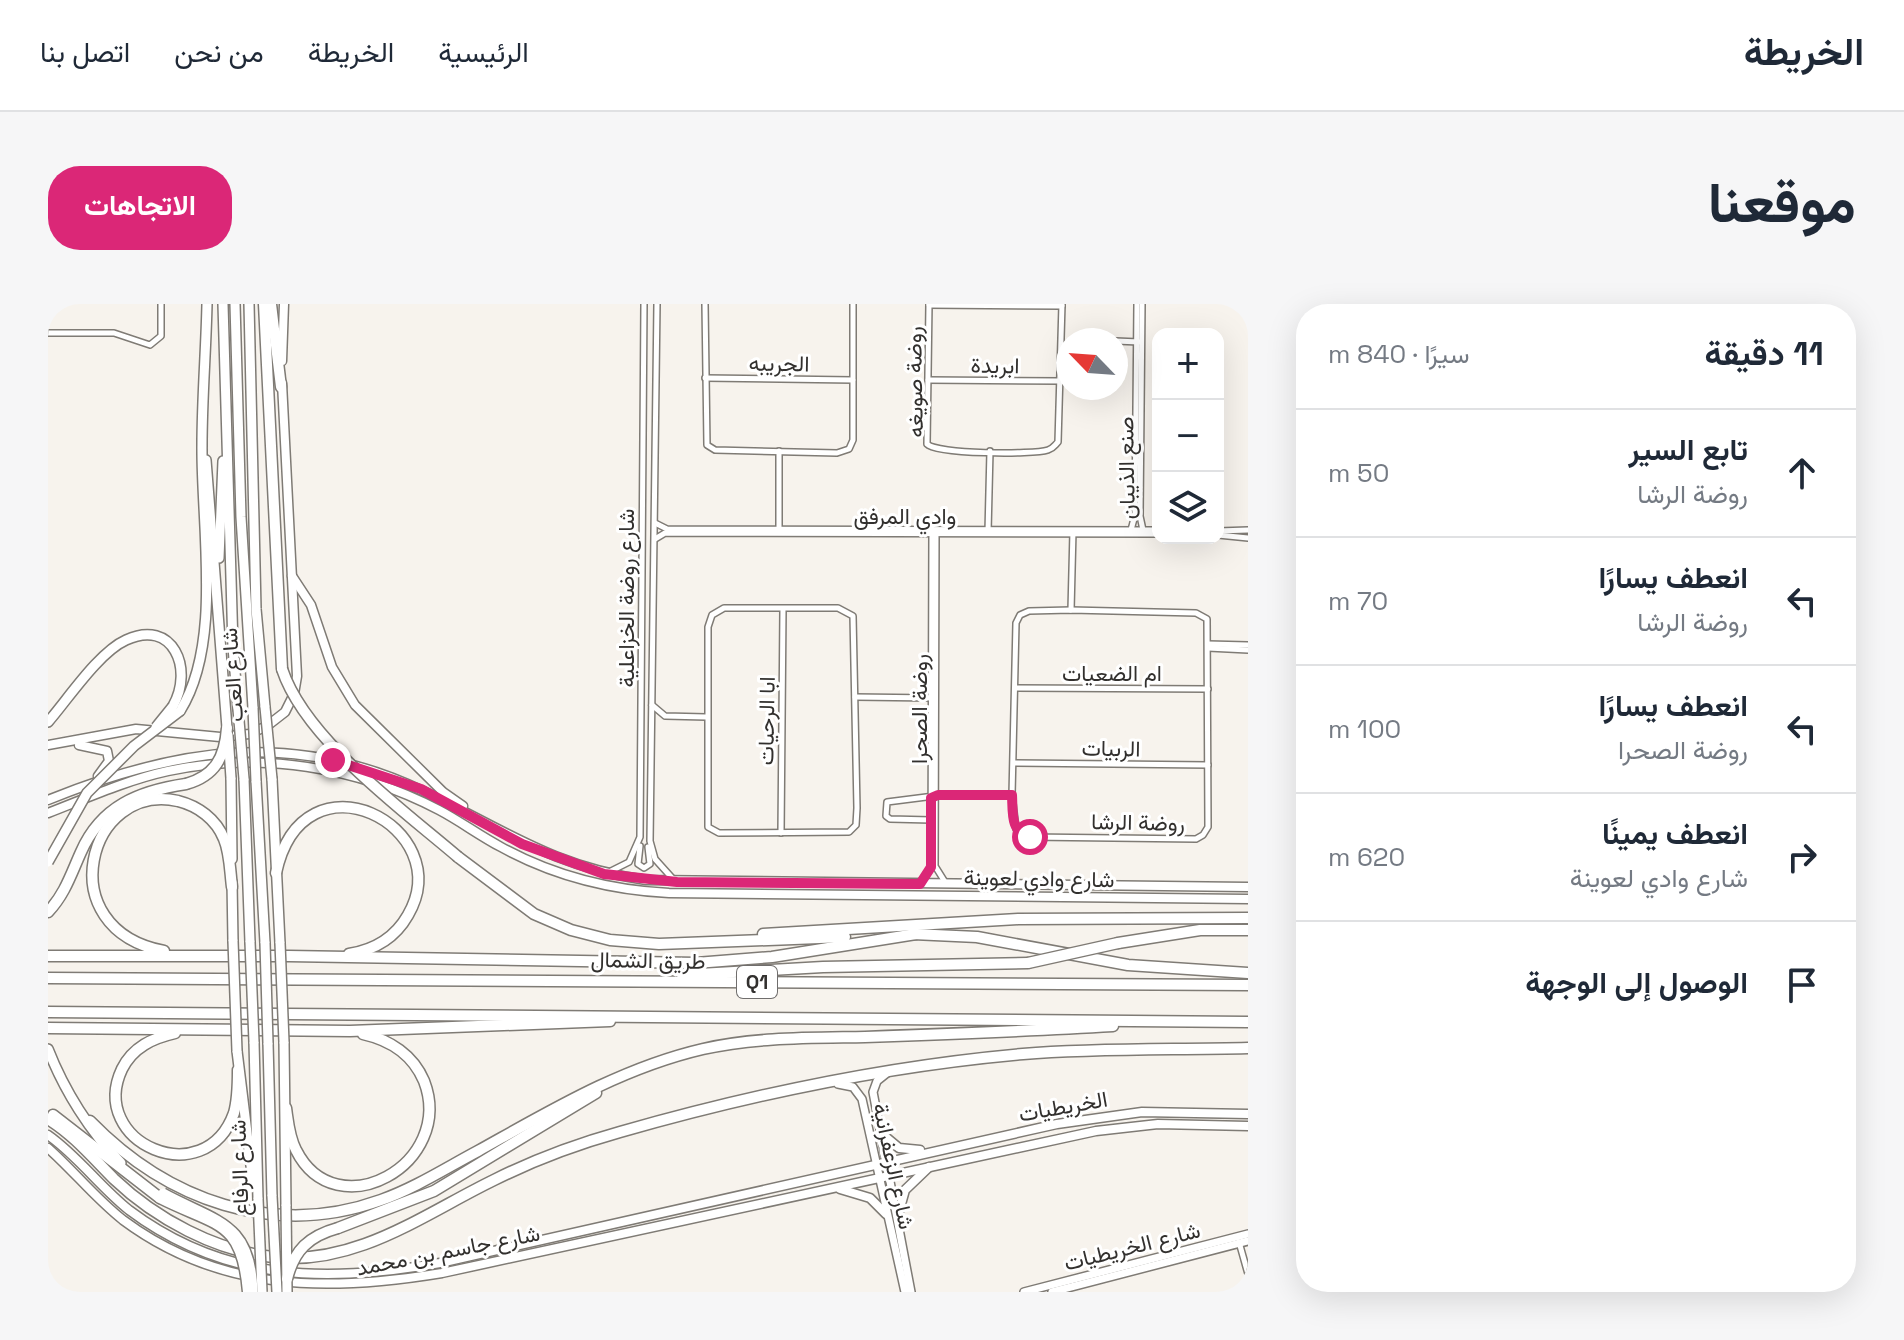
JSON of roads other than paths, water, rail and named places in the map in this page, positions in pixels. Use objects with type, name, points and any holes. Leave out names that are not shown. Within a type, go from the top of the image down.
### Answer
[{"type":"highway","points":[[264,304],[282,669],[295,701],[326,739],[458,857],[512,900],[571,930],[632,944],[916,934],[977,937],[1128,965],[1248,973]]},
{"type":"highway","points":[[271,304],[281,387]]},
{"type":"highway","points":[[48,912],[67,888],[86,840],[105,815],[136,795],[204,777],[220,761],[227,728]]},
{"type":"highway","points":[[193,956],[138,945],[110,925],[96,903],[92,883],[92,863],[99,840],[117,818],[137,805],[160,799],[183,802],[207,815],[222,834],[232,887]]},
{"type":"highway","points":[[276,873],[293,830],[324,809],[346,806],[368,810],[384,819],[404,839],[417,879],[415,900],[405,920],[391,936],[373,948],[330,956]]},
{"type":"highway","points":[[717,941],[877,925],[1018,919],[1248,918]]},
{"type":"highway","points":[[660,980],[725,971],[1028,963],[1118,943],[1200,930],[1248,930]]},
{"type":"highway","points":[[48,956],[330,956],[696,963],[772,957],[916,934]]},
{"type":"highway","name":"طريق الشمال","points":[[48,978],[1248,985]]},
{"type":"highway","name":"Q1","points":[[48,1012],[1248,1022]]},
{"type":"highway","points":[[48,1028],[350,1031],[589,1024],[640,1016]]},
{"type":"highway","points":[[88,1119],[134,1161],[201,1199],[267,1215],[319,1215],[357,1208],[406,1190],[573,1098],[674,1056],[754,1041],[1195,1022]]},
{"type":"highway","points":[[198,1030],[152,1040],[135,1051],[124,1066],[116,1096],[122,1117],[134,1136],[148,1147],[171,1154],[190,1153],[209,1145],[224,1131],[234,1112],[238,1070]]},
{"type":"highway","points":[[286,1108],[292,1142],[301,1158],[316,1173],[336,1183],[376,1182],[396,1172],[413,1156],[429,1121],[429,1098],[423,1078],[399,1049],[368,1035],[350,1031]]},
{"type":"highway","points":[[48,1119],[134,1196],[172,1222],[243,1252],[289,1258],[328,1255],[365,1245],[498,1177],[616,1133],[820,1082],[897,1069],[1025,1054],[1248,1048]]},
{"type":"highway","points":[[287,1279],[299,1249],[315,1236],[406,1204],[474,1170],[617,1078]]},
{"type":"highway","points":[[48,1112],[162,1196],[233,1236],[246,1261],[250,1292]]},
{"type":"main road","points":[[48,862],[87,793],[106,771],[176,708],[195,681],[205,641],[202,445],[207,304]]},
{"type":"main road","name":"شارع العب","points":[[223,304],[232,633],[244,779],[254,1042]]},
{"type":"main road","name":"شارع العب","points":[[235,304],[241,517],[268,1043]]},
{"type":"main road","points":[[249,304],[256,609],[272,779],[284,1042],[287,1292]]},
{"type":"main road","points":[[48,745],[136,729],[236,737],[276,720],[291,703],[297,684],[281,387],[284,304]]},
{"type":"main road","points":[[214,577],[219,564],[227,425]]},
{"type":"main road","points":[[202,445],[212,503],[214,577],[231,778],[238,1070],[252,1179],[258,1198]]},
{"type":"main road","points":[[292,576],[311,605],[332,667],[355,705],[443,792],[480,819]]},
{"type":"main road","points":[[48,722],[107,654],[126,640],[143,636],[171,645],[182,661],[182,686],[176,708]]},
{"type":"main road","points":[[67,743],[107,751],[107,765],[90,783]]},
{"type":"main road","name":"شارع وادي لعوينة","points":[[48,800],[126,770],[191,756],[247,752],[301,754],[397,779],[540,852],[604,874],[677,882],[1248,887]]},
{"type":"main road","name":"شارع وادي لعوينة","points":[[48,813],[169,771],[211,765],[276,763],[326,770],[391,789],[439,810],[531,862],[575,879],[625,889],[669,893],[1248,896]]},
{"type":"main road","name":"شارع الرفاع","points":[[254,1042],[262,1292]]},
{"type":"main road","name":"شارع الرفاع","points":[[268,1043],[277,1292]]},
{"type":"main road","points":[[48,1049],[102,1143],[124,1166],[162,1196]]},
{"type":"main road","name":"الخريطيات","points":[[887,1161],[1127,1113],[1248,1114]]},
{"type":"main road","name":"الخريطيات","points":[[890,1176],[1127,1126],[1248,1126]]},
{"type":"main road","points":[[881,1133],[904,1150],[940,1149]]},
{"type":"main road","name":"شارع جاسم بن محمد","points":[[48,1135],[121,1204],[171,1236],[241,1264],[319,1276],[371,1273],[440,1263],[887,1161]]},
{"type":"main road","name":"شارع جاسم بن محمد","points":[[48,1148],[124,1220],[175,1252],[241,1276],[316,1288],[369,1286],[442,1273],[890,1176]]},
{"type":"main road","points":[[898,1215],[905,1190],[929,1167]]},
{"type":"main road","points":[[835,1188],[866,1195],[886,1214]]},
{"type":"street","points":[[48,333],[114,333],[150,345],[161,336],[161,304]]},
{"type":"street","name":"شارع روضة الخزاعلية","points":[[644,304],[638,864],[644,868],[650,864],[657,304]]},
{"type":"street","points":[[705,304],[707,445],[715,450],[837,453],[849,449],[853,440],[851,304]]},
{"type":"street","name":"صنع الذيبان","points":[[1130,532],[1135,515],[1140,304]]},
{"type":"street","points":[[929,305],[1062,305]]},
{"type":"street","name":"روضة صويغه","points":[[929,305],[929,447],[941,451],[1044,451],[1056,445],[1060,434],[1061,400]]},
{"type":"street","name":"روضة صويغه","points":[[1062,305],[1064,328]]},
{"type":"street","points":[[1128,342],[1139,342]]},
{"type":"street","name":"صنع الذيبان","points":[[1139,342],[1140,516],[1144,532]]},
{"type":"street","name":"الجريبه","points":[[705,378],[853,380]]},
{"type":"street","name":"ابريدة","points":[[928,380],[1056,381]]},
{"type":"street","points":[[779,451],[779,529]]},
{"type":"street","points":[[988,531],[990,451]]},
{"type":"street","name":"وادي المرفق","points":[[655,523],[667,529],[1152,532]]},
{"type":"street","name":"وادي المرفق","points":[[654,540],[665,533],[779,529]]},
{"type":"street","name":"روضة الصحرا","points":[[934,530],[935,866],[941,879],[949,884]]},
{"type":"street","points":[[1224,532],[1248,530]]},
{"type":"street","points":[[1071,610],[1073,531]]},
{"type":"street","points":[[1224,534],[1248,538]]},
{"type":"street","points":[[724,608],[838,608],[851,613],[855,697],[854,828],[841,834],[719,833],[708,827],[706,717],[708,627],[712,615],[724,608]]},
{"type":"street","name":"ابا الرحيات","points":[[781,833],[783,609]]},
{"type":"street","name":"روضة الرشا","points":[[1071,610],[1200,614],[1208,622],[1208,827],[1196,839],[1025,836],[1014,824],[1016,623],[1020,615],[1029,611],[1071,610]]},
{"type":"street","points":[[1208,646],[1248,647]]},
{"type":"street","name":"ام الضعيات","points":[[1015,688],[1208,689]]},
{"type":"street","points":[[855,697],[933,698]]},
{"type":"street","points":[[652,704],[668,717]]},
{"type":"street","points":[[652,730],[657,722],[668,717],[706,717]]},
{"type":"street","name":"الربيات","points":[[1014,763],[1208,765]]},
{"type":"street","points":[[931,820],[890,819],[886,816],[890,799],[1012,795]]},
{"type":"street","name":"روضة الصحرا","points":[[920,884],[931,867],[933,797]]},
{"type":"street","name":"شارع روضة الخزاعلية","points":[[650,834],[655,859],[677,882]]},
{"type":"street","points":[[604,874],[629,862],[640,837]]},
{"type":"street","points":[[1234,886],[1248,879]]},
{"type":"street","name":"شارع الزعفرانية","points":[[897,1069],[882,1075],[874,1088],[911,1292]]},
{"type":"street","name":"شارع الزعفرانية","points":[[722,1105],[839,1084],[850,1085],[862,1099],[903,1290]]},
{"type":"street","name":"شارع الخريطيات","points":[[1052,1292],[1242,1240],[1248,1234]]},
{"type":"street","points":[[1242,1240],[1248,1274]]},
{"type":"street","name":"شارع الخريطيات","points":[[1024,1292],[1242,1240]]}]
